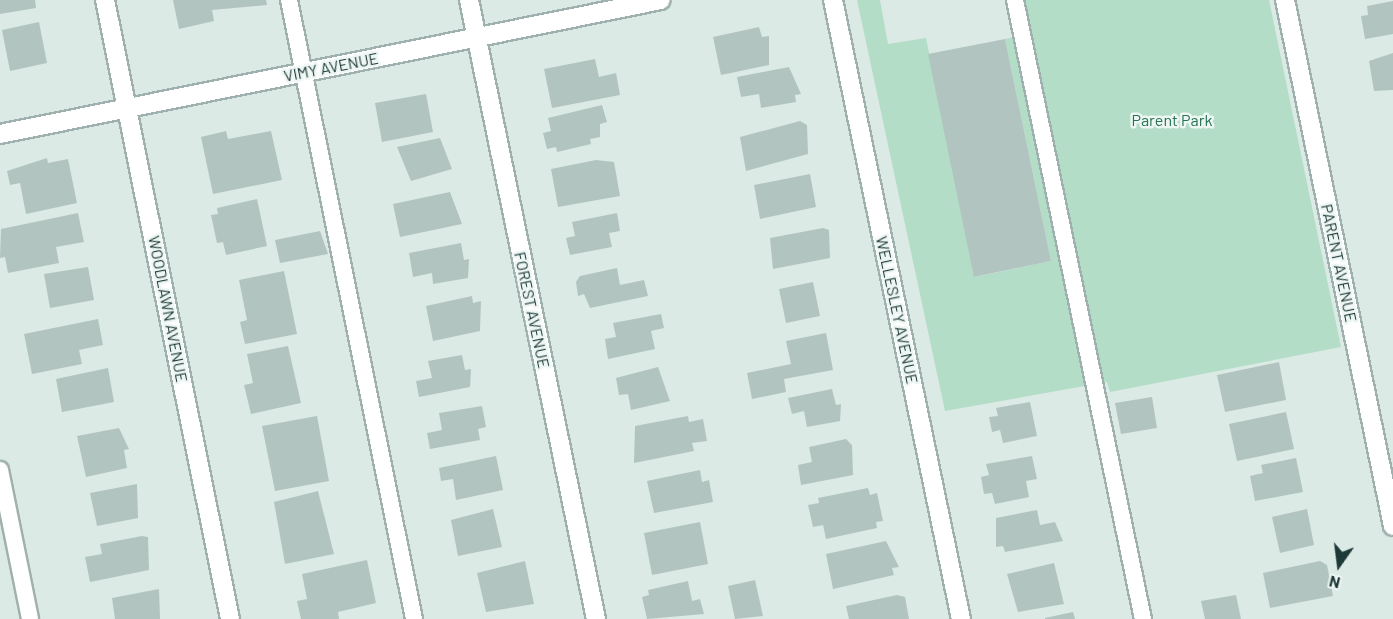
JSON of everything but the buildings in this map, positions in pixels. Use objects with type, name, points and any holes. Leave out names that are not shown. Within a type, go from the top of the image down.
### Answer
[{"type":"street","name":"WOODLAWN AVENUE","points":[[105,0],[230,619]]},
{"type":"street","name":"FOREST AVENUE","points":[[469,0],[596,619]]},
{"type":"street","name":"VIMY AVENUE","points":[[0,134],[661,0]]},
{"type":"street","name":"WELLESLEY AVENUE","points":[[833,0],[961,619]]},
{"type":"street","name":"PARENT AVENUE","points":[[1285,0],[1393,526]]},
{"type":"lane","points":[[289,0],[414,619]]},
{"type":"lane","points":[[1015,0],[1143,619]]},
{"type":"lane","points":[[0,470],[30,619]]},
{"type":"green space","name":"Parent Park","points":[[857,0],[880,0],[888,44],[926,38],[975,277],[1051,261],[1005,39],[1030,34],[1025,0],[1269,0],[1341,347],[1110,392],[1107,382],[945,411]]}]
